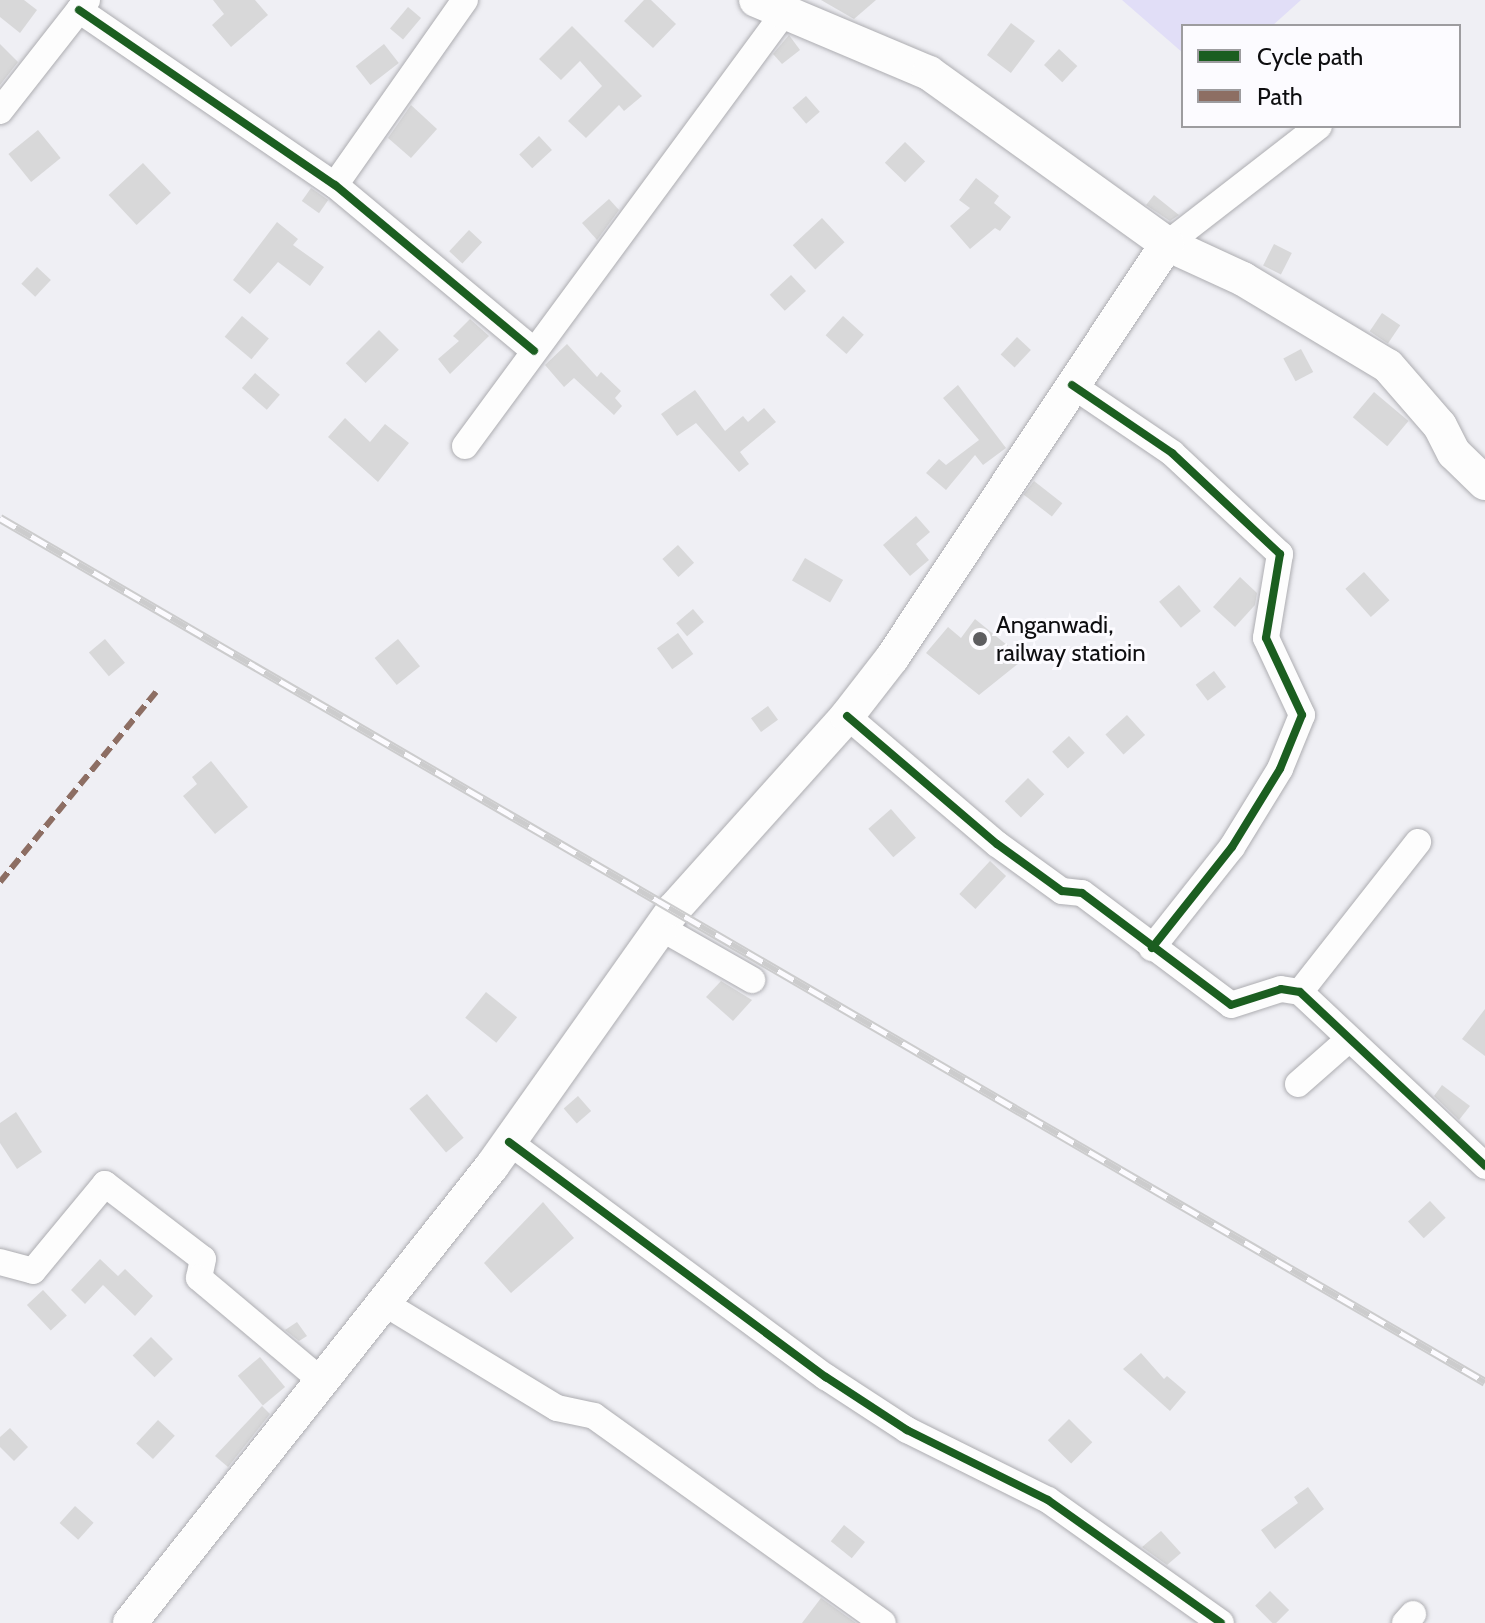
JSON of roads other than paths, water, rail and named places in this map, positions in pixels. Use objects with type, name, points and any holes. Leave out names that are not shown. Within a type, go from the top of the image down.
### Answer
[{"type":"main road","points":[[770,7],[929,73],[1167,244],[1243,279],[1388,366],[1440,426],[1454,453],[1485,483]]},
{"type":"main road","points":[[144,1618],[509,1142],[661,928],[847,716],[981,531],[1072,385],[1167,244]]},
{"type":"street","points":[[335,185],[465,0]]},
{"type":"street","points":[[0,111],[83,5],[335,185],[534,351]]},
{"type":"street","points":[[465,446],[534,351],[770,7]]},
{"type":"street","points":[[1167,244],[1316,128]]},
{"type":"street","points":[[1072,385],[1172,453],[1280,554],[1266,638],[1302,715],[1280,769],[1232,847],[1152,948]]},
{"type":"street","points":[[847,716],[997,844],[1062,891],[1082,893],[1231,1005],[1281,989],[1300,992],[1485,1166]]},
{"type":"street","points":[[1300,992],[1418,842]]},
{"type":"street","points":[[661,928],[752,980]]},
{"type":"street","points":[[1298,1084],[1348,1040]]},
{"type":"street","points":[[509,1142],[826,1377],[907,1430],[1048,1500],[1221,1623]]},
{"type":"street","points":[[0,1262],[33,1271],[105,1184],[203,1259],[199,1278],[324,1383]]},
{"type":"street","points":[[384,1303],[557,1408],[594,1416],[883,1623]]},
{"type":"railway","points":[[0,518],[1485,1382]]},
{"type":"place","name":"Anganwadi, railway statioin","points":[[980,639]]}]
